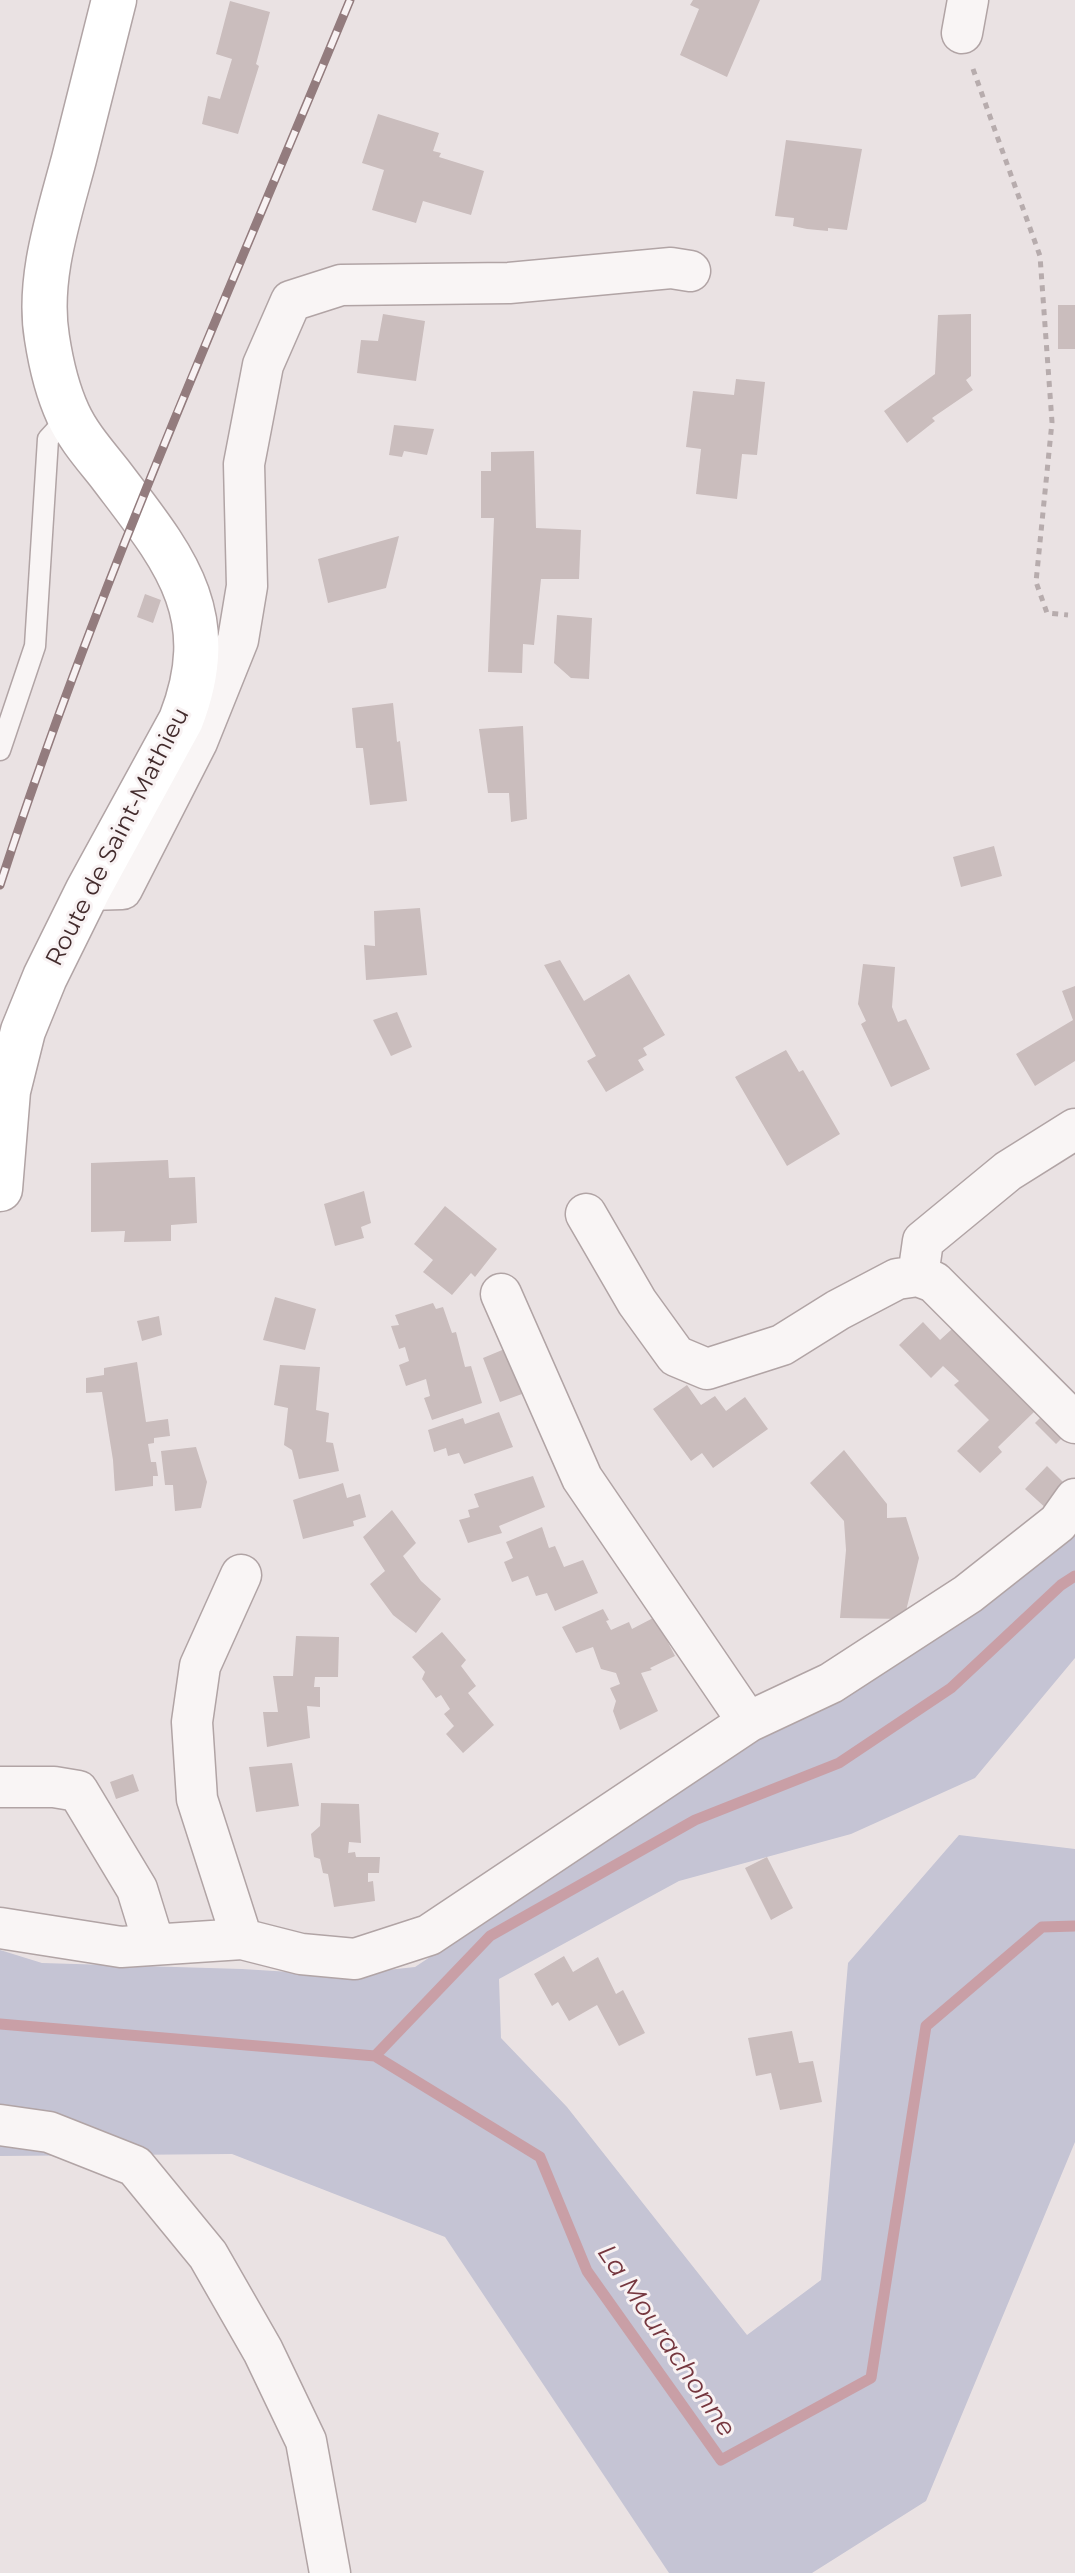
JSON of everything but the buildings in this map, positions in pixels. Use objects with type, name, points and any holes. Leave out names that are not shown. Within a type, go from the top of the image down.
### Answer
[{"type":"street","name":"Route de Saint-Mathieu","points":[[0,1189],[8,1091],[23,1031],[45,977],[88,890],[181,720],[193,684],[198,644],[189,597],[178,571],[69,416],[57,387],[46,334],[48,265],[114,0]]},
{"type":"street","points":[[88,890],[122,889],[197,742],[238,640],[247,586],[244,464],[263,365],[291,301],[341,285],[509,283],[671,268],[690,271]]},
{"type":"street","points":[[918,1276],[923,1241],[1008,1171],[1075,1129]]},
{"type":"street","points":[[586,1214],[637,1302],[676,1356],[707,1369],[782,1345],[838,1310],[897,1279],[918,1276],[934,1282],[1075,1423]]},
{"type":"street","points":[[501,1294],[582,1478],[748,1722]]},
{"type":"street","points":[[0,1928],[121,1947],[242,1939],[301,1954],[355,1959],[429,1935],[748,1722],[831,1683],[968,1594],[1058,1523],[1075,1499]]},
{"type":"street","points":[[241,1575],[200,1666],[192,1722],[197,1799],[242,1939]]},
{"type":"street","points":[[0,1787],[54,1787],[78,1791],[137,1889],[154,1944]]},
{"type":"street","points":[[0,2125],[49,2132],[135,2166],[208,2255],[263,2351],[306,2441],[330,2573]]},
{"type":"lane","points":[[0,750],[35,646],[48,439],[69,416]]},
{"type":"path","points":[[965,17],[980,91],[1040,256],[1052,422],[1036,582],[1047,613],[1068,615]]},
{"type":"shaded area","points":[[1075,1525],[1075,1658],[975,1778],[851,1834],[679,1881],[499,1979],[501,2038],[567,2107],[747,2335],[821,2280],[848,1963],[959,1835],[1075,1849],[1075,2142],[926,2501],[812,2573],[669,2573],[445,2237],[232,2154],[0,2156],[0,1950],[42,1963],[340,1975],[415,1967],[722,1763],[1034,1566]]},
{"type":"waterway","points":[[375,2056],[490,1936],[695,1820],[839,1763],[951,1688],[1061,1585],[1075,1576]]},
{"type":"waterway","name":"La Mourachonne","points":[[0,2024],[375,2056],[540,2157],[587,2271],[721,2460],[871,2378],[926,2026],[1042,1927],[1075,1926]]},
{"type":"railway","points":[[0,885],[38,772],[122,550],[350,0]]}]
